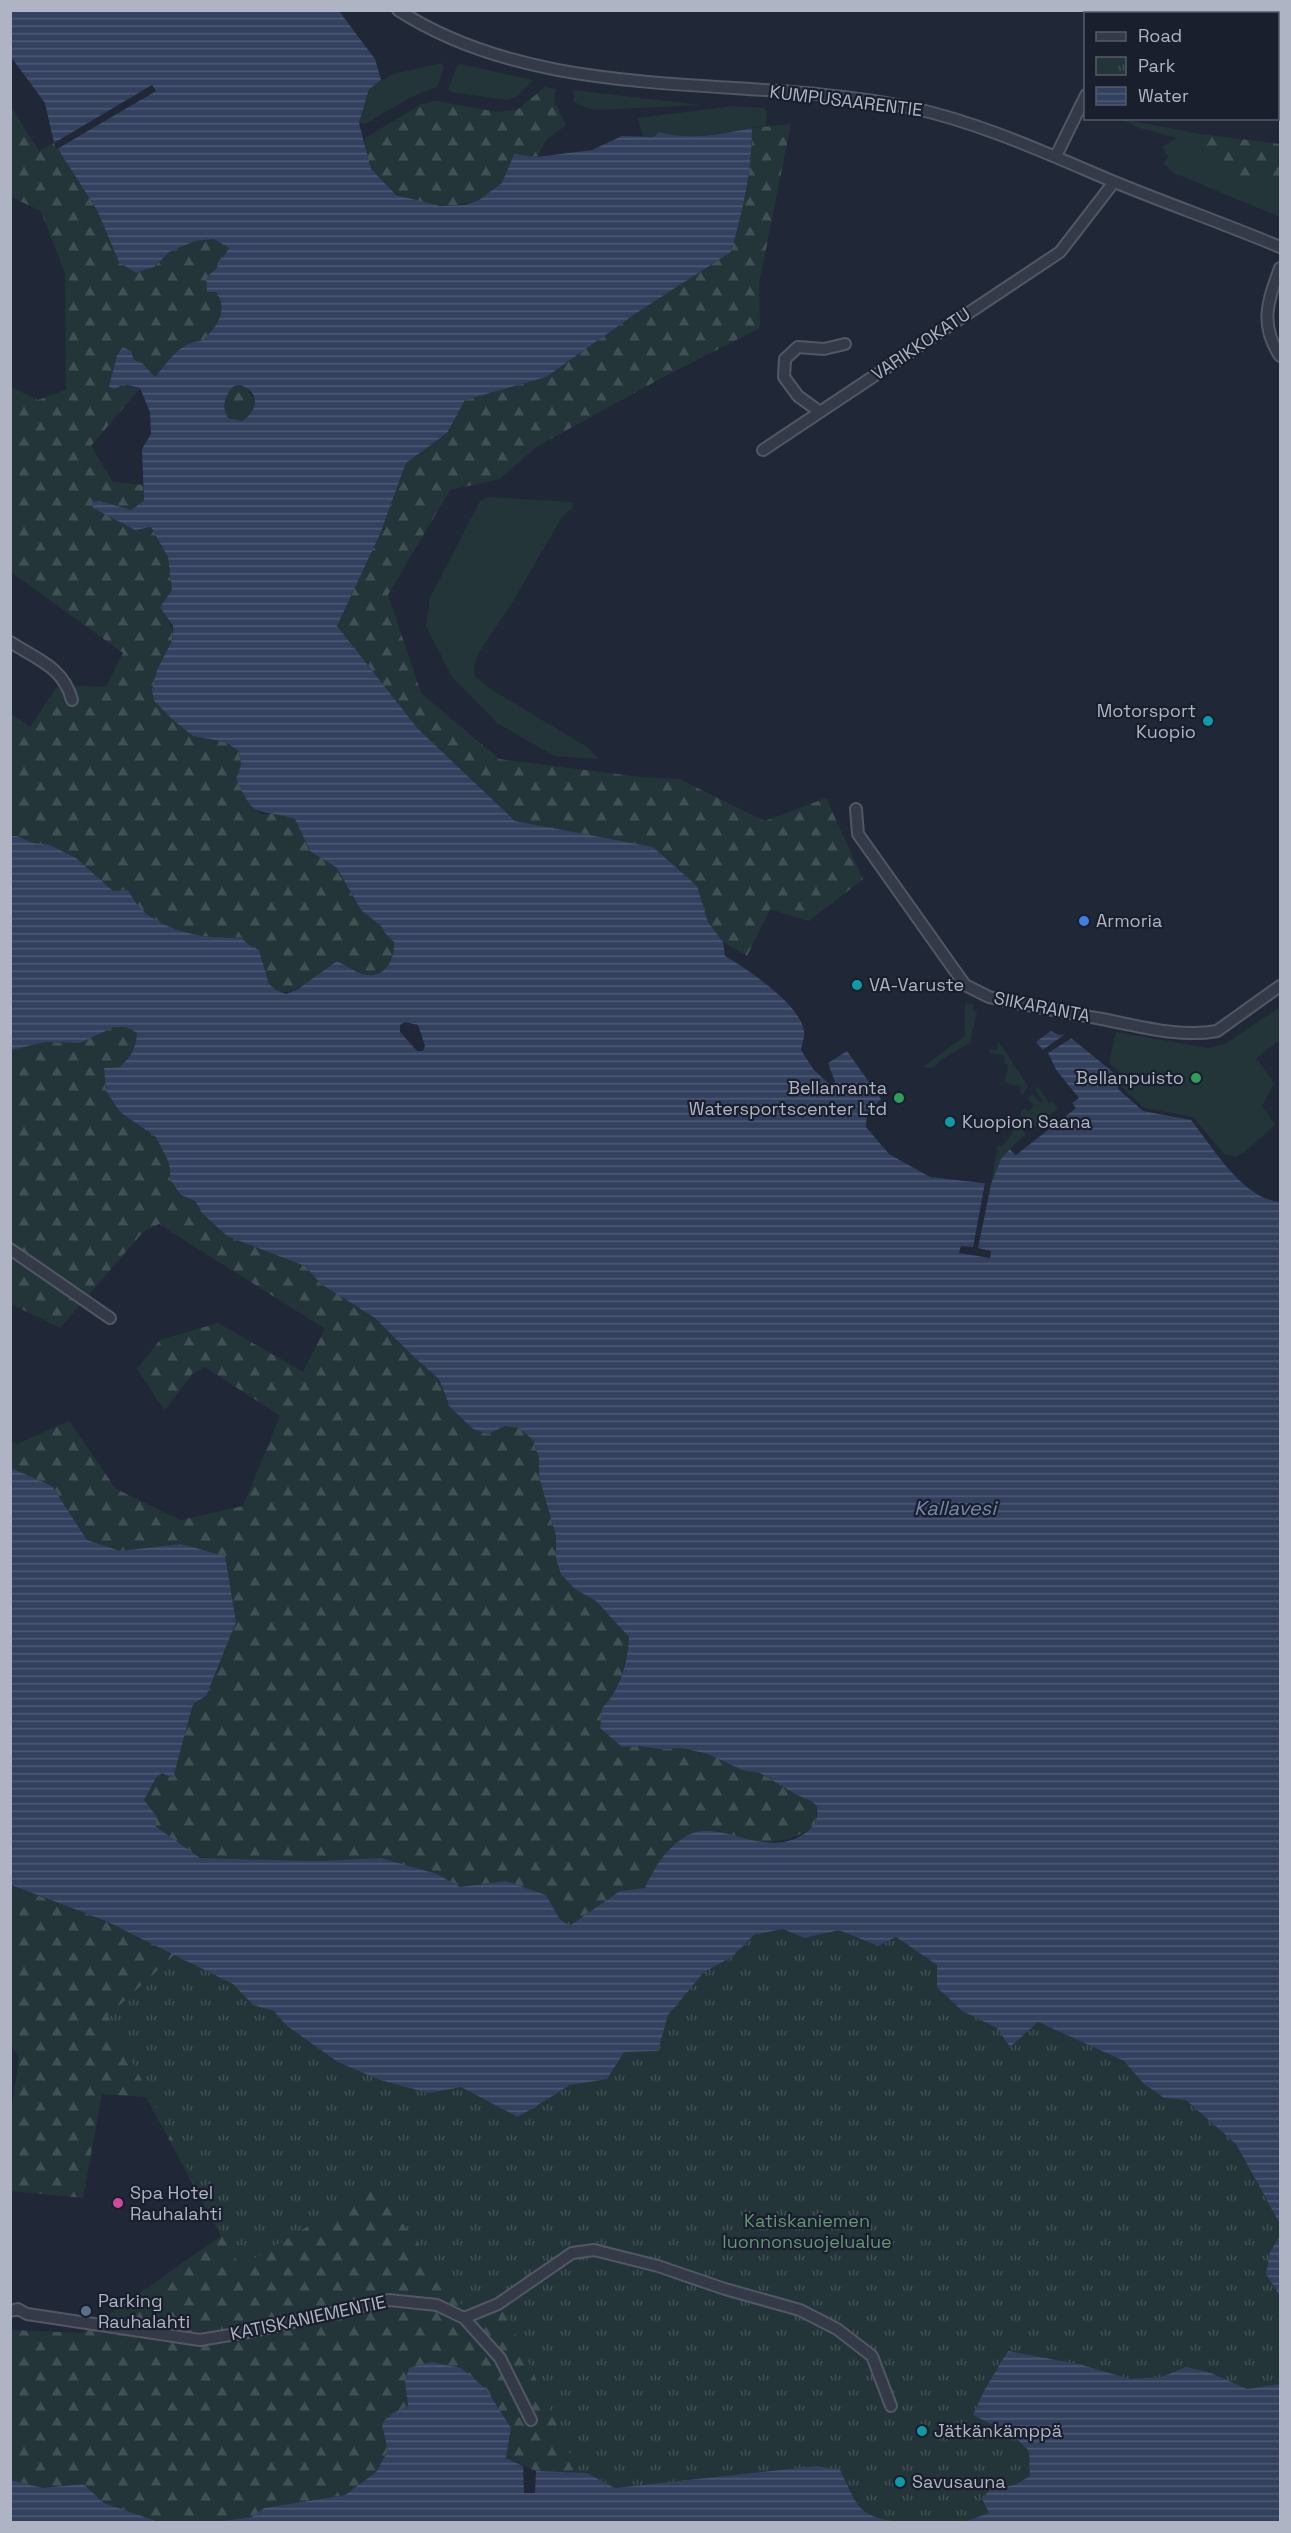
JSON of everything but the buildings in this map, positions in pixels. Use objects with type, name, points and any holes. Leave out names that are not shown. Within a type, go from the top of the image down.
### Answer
[{"type":"street","name":"KUMPUSAARENTIE","points":[[398,10],[466,45],[544,67],[625,79],[887,103],[944,115],[1056,156],[1114,182],[1281,247]]},
{"type":"street","points":[[1056,156],[1084,99]]},
{"type":"street","name":"VARIKKOKATU","points":[[763,450],[1060,252],[1114,182]]},
{"type":"street","points":[[1281,268],[1266,310],[1269,334],[1281,356]]},
{"type":"street","points":[[820,412],[798,396],[784,377],[785,359],[798,347],[824,349],[844,344]]},
{"type":"street","points":[[10,642],[59,673],[69,686],[72,700]]},
{"type":"street","name":"SIIKARANTA","points":[[856,809],[858,834],[864,844],[965,985],[989,997],[1148,1027],[1199,1033],[1217,1031],[1281,986]]},
{"type":"street","points":[[10,1249],[110,1318]]},
{"type":"street","points":[[531,2420],[500,2358],[464,2318],[498,2304],[572,2253],[594,2250],[658,2266],[725,2289],[800,2310],[837,2329],[872,2356],[891,2406]]},
{"type":"street","name":"KATISKANIEMENTIE","points":[[10,2311],[18,2309],[27,2314],[200,2340],[254,2331],[389,2300],[437,2305],[464,2318]]},
{"type":"green space","points":[[442,63],[444,67],[437,87],[411,97],[365,124],[359,123],[369,88],[393,74]]},
{"type":"green space","points":[[460,64],[533,80],[517,96],[507,100],[451,92],[448,89],[457,66]]},
{"type":"green space","points":[[545,87],[556,89],[554,101],[566,125],[546,140],[537,157],[514,154],[503,181],[487,195],[471,202],[452,205],[433,205],[414,201],[397,194],[382,183],[369,166],[365,138],[422,104],[436,101],[497,112],[517,110]]},
{"type":"green space","points":[[573,90],[700,105],[597,110],[574,102]]},
{"type":"green space","points":[[10,105],[39,151],[54,143],[97,210],[119,262],[136,273],[154,267],[169,252],[195,241],[214,239],[229,248],[216,269],[216,292],[222,301],[222,316],[213,332],[202,341],[187,344],[181,348],[155,377],[142,363],[117,355],[112,375],[125,384],[140,388],[91,446],[113,482],[143,485],[144,502],[131,510],[100,501],[93,508],[135,530],[152,527],[168,557],[172,590],[160,607],[170,624],[173,637],[152,690],[193,736],[225,742],[239,751],[241,765],[236,779],[260,814],[277,814],[295,819],[310,851],[337,868],[361,910],[381,926],[395,942],[389,965],[380,973],[364,975],[337,961],[292,991],[275,990],[269,983],[259,950],[240,937],[201,936],[163,924],[140,908],[128,890],[113,891],[50,845],[33,843],[17,836],[11,836],[11,714],[30,727],[58,685],[106,687],[123,653],[11,572],[11,387],[38,400],[66,390],[65,273],[41,211],[11,197]]},
{"type":"green space","points":[[734,106],[764,108],[767,112],[766,126],[713,135],[686,136],[659,132],[654,137],[643,137],[638,118]]},
{"type":"green space","points":[[1124,120],[1200,134],[1203,153],[1225,176],[1280,184],[1280,217],[1174,173],[1163,164],[1168,157],[1162,147],[1177,138],[1136,127]]},
{"type":"green space","points":[[791,124],[759,284],[760,328],[671,373],[536,447],[500,479],[450,490],[388,595],[421,693],[499,759],[640,777],[679,779],[765,821],[826,798],[863,879],[809,921],[770,909],[747,956],[723,942],[708,922],[697,886],[653,847],[515,821],[418,729],[337,626],[380,534],[406,463],[447,433],[465,400],[546,377],[638,312],[731,252],[746,191],[752,128]]},
{"type":"green space","points":[[1200,134],[1280,144],[1280,184],[1225,176],[1203,153]]},
{"type":"green space","points":[[240,385],[246,387],[254,401],[254,410],[242,421],[228,418],[224,405],[231,389]]},
{"type":"green space","points":[[489,497],[571,502],[574,507],[562,517],[512,603],[479,652],[474,666],[475,676],[489,688],[587,747],[599,759],[554,756],[497,723],[452,677],[426,626],[430,598],[480,501]]},
{"type":"green space","points":[[965,1003],[974,1005],[972,1010],[977,1012],[970,1043],[942,1059],[933,1068],[923,1067],[965,1036]]},
{"type":"green space","name":"Bellanpuisto","points":[[1280,1007],[1280,1040],[1256,1058],[1274,1083],[1262,1106],[1275,1125],[1236,1157],[1224,1154],[1193,1117],[1144,1108],[1122,1087],[1121,1073],[1109,1063],[1116,1032],[1208,1048],[1225,1044]]},
{"type":"green space","points":[[114,1027],[126,1027],[137,1033],[136,1047],[120,1067],[104,1068],[106,1091],[120,1112],[156,1137],[169,1163],[171,1181],[181,1195],[195,1201],[202,1213],[227,1236],[305,1266],[321,1284],[375,1318],[439,1379],[450,1407],[473,1429],[488,1434],[505,1426],[519,1428],[533,1440],[539,1458],[539,1477],[556,1536],[556,1559],[575,1589],[596,1601],[629,1637],[622,1676],[614,1693],[602,1708],[600,1728],[622,1747],[682,1748],[708,1754],[742,1770],[760,1773],[817,1806],[815,1825],[797,1836],[778,1841],[738,1838],[653,1871],[645,1888],[620,1891],[569,1926],[559,1918],[546,1895],[506,1881],[460,1887],[437,1874],[381,1858],[317,1861],[200,1858],[154,1826],[157,1817],[144,1800],[156,1778],[162,1772],[173,1777],[193,1704],[181,1544],[120,1551],[87,1540],[52,1486],[11,1468],[10,1441],[17,1444],[69,1421],[116,1489],[181,1520],[243,1506],[280,1416],[205,1367],[192,1374],[165,1410],[137,1369],[160,1340],[218,1323],[303,1372],[325,1329],[159,1224],[143,1232],[60,1328],[11,1304],[11,1050],[46,1042],[80,1043]]},
{"type":"green space","points":[[998,1041],[1028,1086],[1023,1095],[1020,1092],[1021,1086],[1005,1083],[1008,1065],[1004,1063],[1005,1055],[989,1053],[990,1049],[997,1050]]},
{"type":"green space","points":[[1037,1086],[1049,1103],[1052,1101],[1058,1109],[1032,1128],[1020,1114],[1024,1108],[1029,1112],[1034,1105],[1027,1099],[1032,1094],[1040,1102],[1043,1100],[1035,1090]]},
{"type":"green space","points":[[1017,1122],[1026,1134],[1005,1156],[991,1184],[998,1145],[1002,1146],[1012,1134]]},
{"type":"green space","name":"Katiskaniemen luonnonsuojelualue","points":[[10,1885],[106,1921],[1280,2224],[1280,2236],[1270,2252],[1280,2296],[1280,2384],[1247,2389],[952,2522],[902,2522],[587,2473],[536,2471],[506,2458],[511,2428],[405,2381],[408,2406],[393,2413],[382,2425],[388,2451],[376,2472],[345,2495],[264,2508],[252,2517],[216,2522],[159,2522],[104,2503],[83,2484],[43,2488],[11,2480],[11,2330],[83,2333],[221,2236],[146,2097],[102,2094],[83,2198],[11,2191],[11,2112],[19,2058],[10,2042]]},
{"type":"green space","name":"Katiskaniemen luonnonsuojelualue","points":[[783,1929],[804,1938],[839,1929],[878,1946],[896,1937],[937,1965],[962,2011],[997,2028],[1010,2046],[1038,2022],[1124,2061],[1143,2083],[1164,2098],[1186,2100],[1236,2144],[1280,2224],[1280,2236],[1270,2252],[1280,2296],[1280,2384],[1247,2389],[1211,2373],[1186,2367],[1162,2377],[1130,2379],[1082,2365],[1008,2351],[973,2415],[1012,2434],[1029,2451],[1030,2476],[1015,2486],[992,2488],[990,2513],[964,2522],[880,2520],[859,2509],[840,2470],[817,2466],[615,2488],[587,2473],[579,2473],[504,2309],[472,2319],[375,2186],[240,2267],[108,2016],[174,1955],[233,1984],[253,2005],[274,2011],[287,2026],[338,2062],[380,2080],[429,2093],[461,2087],[519,2117],[570,2085],[607,2078],[624,2052],[658,2051],[667,2015],[704,1972],[732,1957],[754,1935]]},
{"type":"water","name":"Kallavesi","points":[[11,11],[339,11],[375,59],[381,80],[369,89],[359,123],[371,169],[396,195],[440,206],[465,205],[479,200],[502,183],[514,154],[537,157],[592,150],[622,136],[654,137],[659,132],[682,136],[706,136],[752,128],[746,191],[731,252],[638,312],[546,377],[465,400],[447,433],[406,463],[380,534],[337,626],[418,729],[515,821],[653,847],[697,886],[708,922],[723,942],[725,956],[771,988],[793,1010],[804,1031],[801,1050],[813,1069],[829,1084],[835,1082],[828,1063],[847,1051],[881,1099],[867,1114],[866,1127],[889,1154],[930,1177],[991,1184],[1001,1159],[1010,1149],[1015,1155],[1075,1108],[1072,1103],[1078,1098],[1056,1070],[1048,1053],[1036,1042],[1051,1031],[1059,1035],[1066,1034],[1118,1076],[1118,1089],[1143,1111],[1191,1120],[1241,1182],[1266,1199],[1280,1202],[1280,2224],[1236,2144],[1186,2100],[1164,2098],[1143,2083],[1124,2061],[1038,2022],[1010,2047],[997,2028],[962,2011],[937,1987],[937,1965],[896,1937],[878,1946],[839,1930],[804,1938],[783,1929],[754,1935],[732,1957],[704,1972],[668,2015],[658,2051],[624,2052],[607,2079],[570,2085],[518,2117],[461,2087],[429,2093],[380,2080],[338,2062],[287,2026],[274,2011],[253,2005],[233,1984],[106,1921],[11,1885],[11,1468],[52,1486],[87,1540],[120,1551],[181,1544],[225,1556],[236,1622],[206,1696],[193,1704],[173,1778],[162,1773],[156,1778],[144,1800],[157,1817],[155,1826],[200,1858],[317,1861],[381,1858],[437,1874],[460,1887],[506,1881],[546,1895],[559,1918],[569,1926],[620,1891],[645,1888],[664,1856],[684,1837],[705,1831],[762,1842],[777,1843],[791,1840],[805,1833],[816,1822],[817,1806],[760,1773],[742,1770],[708,1754],[682,1748],[622,1747],[600,1728],[602,1708],[614,1693],[622,1676],[629,1637],[596,1601],[575,1589],[561,1574],[556,1559],[556,1536],[539,1477],[539,1458],[533,1440],[519,1428],[505,1426],[488,1434],[473,1429],[450,1407],[439,1379],[375,1318],[321,1284],[305,1266],[227,1236],[202,1213],[195,1201],[181,1195],[171,1181],[169,1163],[156,1137],[120,1112],[106,1091],[104,1068],[120,1067],[124,1063],[134,1048],[137,1033],[126,1027],[114,1027],[80,1043],[46,1042],[11,1050],[11,836],[17,836],[33,843],[50,845],[76,858],[113,891],[128,890],[140,908],[163,924],[201,936],[240,937],[259,950],[269,984],[286,994],[298,989],[337,961],[364,975],[380,973],[391,960],[394,942],[381,926],[361,910],[337,868],[310,851],[295,819],[258,811],[248,802],[236,779],[241,765],[239,751],[225,742],[193,736],[154,701],[152,690],[157,670],[173,639],[173,626],[160,607],[172,590],[168,557],[151,527],[135,530],[93,508],[92,502],[100,501],[131,510],[144,501],[142,449],[151,434],[150,412],[140,388],[123,384],[115,389],[109,387],[117,355],[125,348],[131,351],[134,360],[142,363],[155,377],[181,348],[187,344],[202,341],[212,330],[219,318],[221,306],[216,292],[207,292],[206,278],[216,269],[229,248],[214,239],[195,241],[169,252],[154,267],[136,273],[119,262],[97,210],[54,143],[45,103],[11,57]],"holes":[[[240,385],[251,392],[255,402],[252,412],[242,421],[228,418],[224,405],[231,389]],[[405,1022],[418,1025],[425,1046],[423,1051],[417,1051],[400,1032],[400,1025]]]},
{"type":"water","points":[[1280,2236],[1280,2296],[1266,2274],[1270,2252]]},
{"type":"water","points":[[1008,2351],[1082,2365],[1130,2379],[1162,2377],[1186,2367],[1211,2373],[1247,2389],[1280,2384],[1280,2522],[964,2522],[989,2513],[982,2498],[992,2488],[1015,2485],[1030,2476],[1029,2451],[1012,2434],[973,2415],[985,2389]]},
{"type":"water","points":[[431,2362],[461,2368],[486,2389],[511,2428],[506,2458],[523,2466],[524,2493],[535,2493],[536,2471],[587,2473],[615,2488],[817,2466],[840,2470],[856,2502],[868,2514],[902,2522],[216,2522],[252,2517],[264,2508],[345,2495],[376,2472],[388,2451],[382,2425],[393,2413],[408,2406],[405,2381],[409,2368]]},
{"type":"water","points":[[11,2480],[43,2488],[83,2484],[104,2503],[159,2522],[11,2522]]},
{"type":"pier","points":[[152,85],[156,91],[57,149],[54,143]]},
{"type":"pier","points":[[1068,1032],[1120,1074],[1118,1076],[1072,1038],[1048,1053],[1056,1070],[1079,1098],[1072,1103],[1076,1108],[1016,1155],[1010,1149],[1013,1147],[1016,1151],[1072,1108],[1070,1101],[1074,1097],[1053,1072],[1046,1055],[1040,1052]]},
{"type":"pier","points":[[985,1183],[991,1184],[978,1248],[991,1251],[990,1258],[959,1253],[961,1246],[973,1247]]},
{"type":"place","name":"Motorsport Kuopio","points":[[1208,721]]},
{"type":"place","name":"Armoria","points":[[1084,921]]},
{"type":"place","name":"VA-Varuste","points":[[857,985]]},
{"type":"place","name":"Bellanpuisto","points":[[1196,1078]]},
{"type":"place","name":"Bellanranta Watersportscenter Ltd","points":[[899,1098]]},
{"type":"place","name":"Kuopion Saana","points":[[950,1122]]},
{"type":"place","name":"Spa Hotel Rauhalahti","points":[[118,2203]]},
{"type":"place","name":"Parking Rauhalahti","points":[[86,2311]]},
{"type":"place","name":"Jätkänkämppä","points":[[922,2431]]},
{"type":"place","name":"Savusauna","points":[[900,2482]]}]
